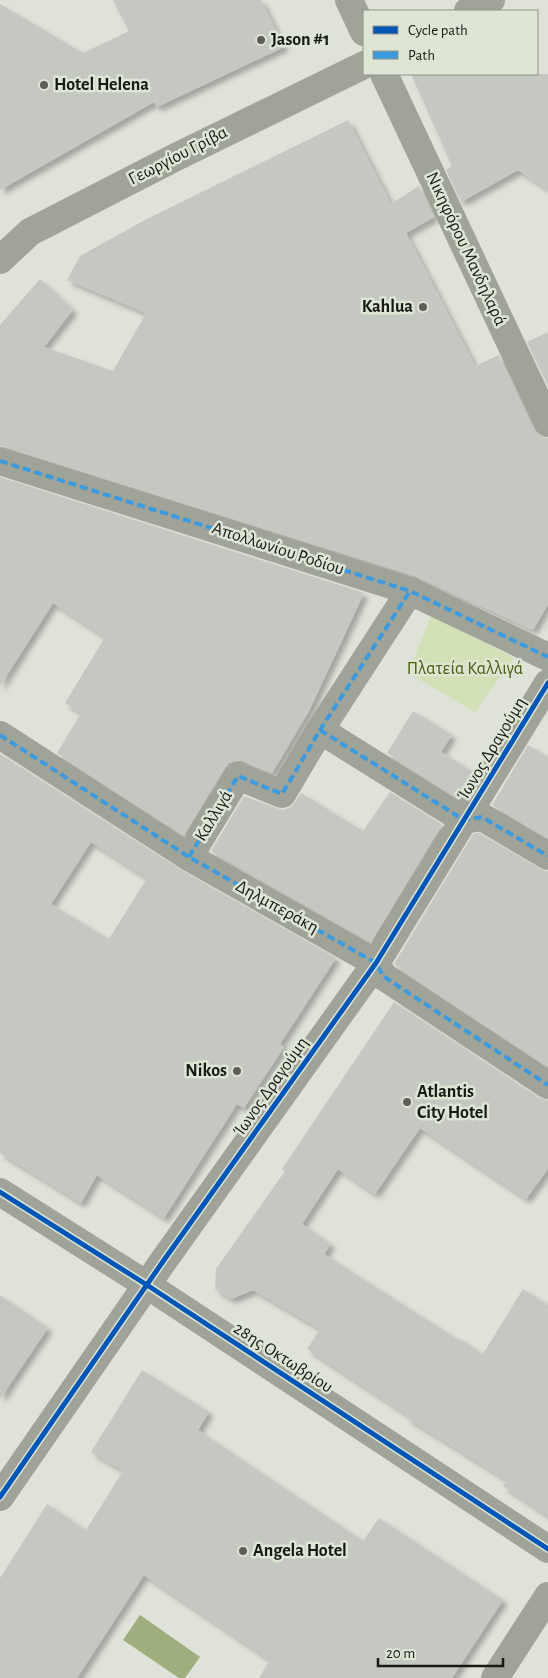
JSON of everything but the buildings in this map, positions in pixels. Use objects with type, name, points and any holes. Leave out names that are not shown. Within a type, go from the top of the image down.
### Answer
[{"type":"street","points":[[349,0],[363,30]]},
{"type":"street","points":[[470,10],[491,0]]},
{"type":"street","name":"Γεωργίου Γρίβα","points":[[0,260],[30,232],[176,157],[363,65]]},
{"type":"street","name":"Νικηφόρου Μανδηλαρά","points":[[384,75],[548,424]]},
{"type":"street","name":"Απολλωνίου Ροδίου","points":[[0,461],[410,591],[548,657]]},
{"type":"street","name":"Καλλιγά","points":[[188,857],[238,776],[282,794],[320,730],[410,591]]},
{"type":"street","name":"Ίωνος Δραγούμη","points":[[0,1497],[147,1285],[376,963],[548,683]]},
{"type":"street","points":[[320,730],[464,820],[482,816],[548,856]]},
{"type":"street","name":"Δηλμπεράκη","points":[[0,735],[188,857],[376,963],[383,976],[548,1085]]},
{"type":"street","name":"28ης Οκτωβρίου","points":[[0,1192],[147,1285],[548,1549]]},
{"type":"street","points":[[495,1678],[548,1596]]},
{"type":"green space","name":"Πλατεία Καλλιγά","points":[[431,615],[514,658],[475,712],[408,673]]},
{"type":"shaded area","points":[[140,1615],[200,1657],[185,1678],[179,1678],[123,1640]]},
{"type":"marked path","points":[[0,461],[410,591],[548,657]]},
{"type":"marked path","points":[[189,857],[238,776],[282,794],[320,730],[410,591]]},
{"type":"marked path","points":[[320,730],[464,820],[482,817],[548,856]]},
{"type":"marked path","points":[[0,735],[189,857],[376,963],[383,976],[548,1085]]},
{"type":"cycle path","points":[[0,1497],[164,1260],[376,963],[548,683]]},
{"type":"cycle path","points":[[0,1192],[147,1285],[548,1549]]},
{"type":"place","name":"Jason #1","points":[[261,40]]},
{"type":"place","name":"Hotel Helena","points":[[44,85]]},
{"type":"place","name":"Kahlua","points":[[423,307]]},
{"type":"place","name":"Nikos","points":[[237,1071]]},
{"type":"place","name":"Atlantis City Hotel","points":[[407,1102]]},
{"type":"place","name":"Angela Hotel","points":[[243,1551]]}]
